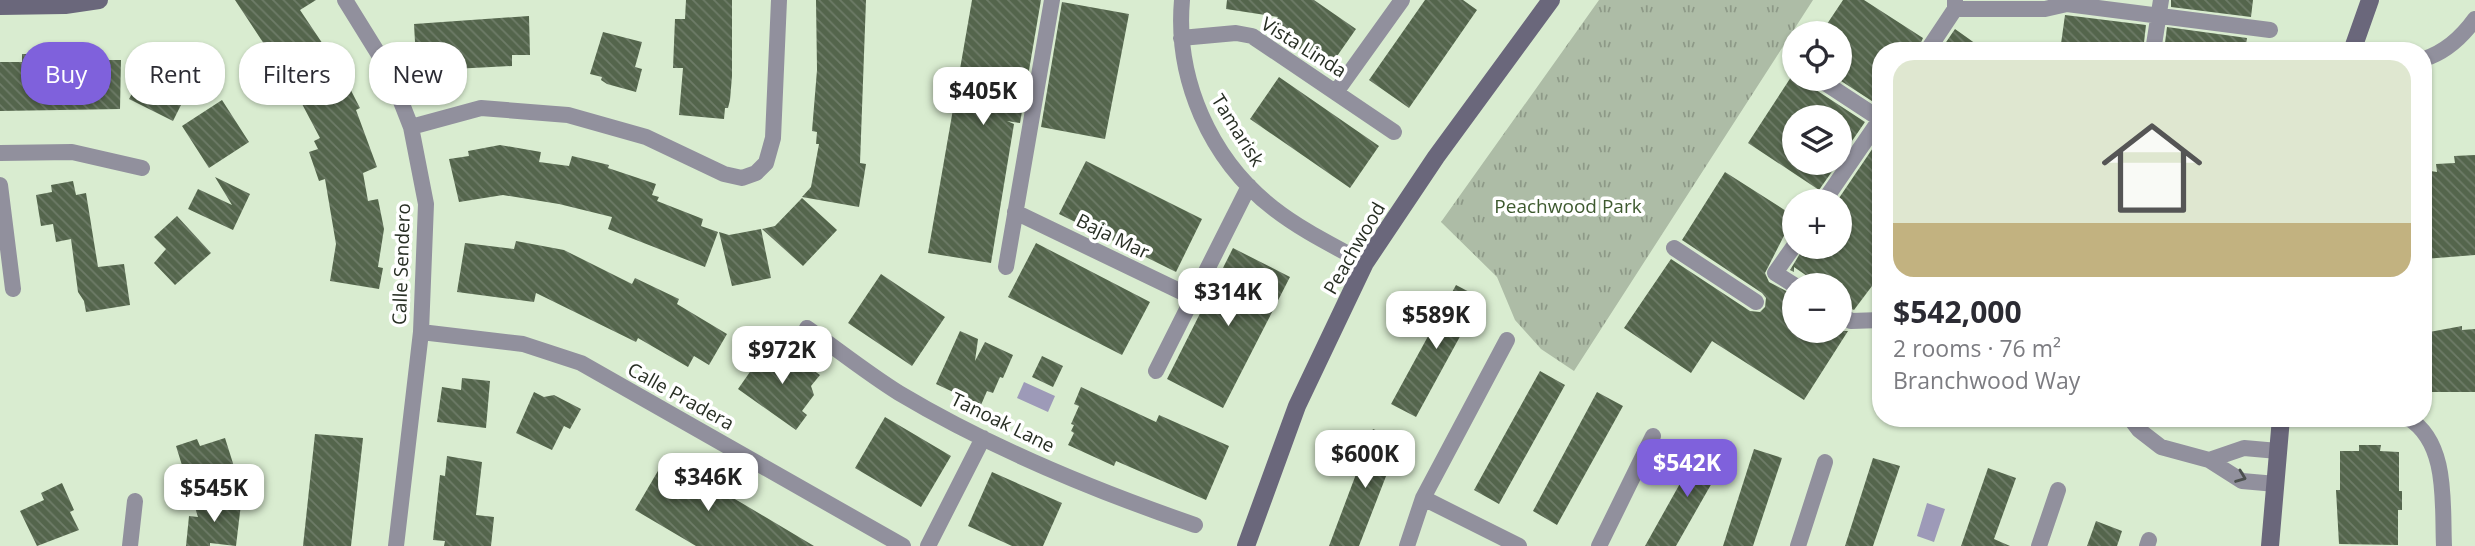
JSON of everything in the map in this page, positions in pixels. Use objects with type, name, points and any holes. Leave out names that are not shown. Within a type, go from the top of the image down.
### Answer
[{"type":"street","points":[[0,6],[65,5],[99,0]]},
{"type":"street","name":"Calle Sendero","points":[[345,0],[389,71],[411,127],[426,204],[421,332],[396,546]]},
{"type":"street","points":[[411,127],[481,108],[568,115],[646,137],[724,174],[742,178],[756,173],[766,163],[773,138],[779,0]]},
{"type":"street","points":[[1006,267],[1052,0]]},
{"type":"street","name":"Tamarisk","points":[[1182,0],[1181,38],[1186,78],[1197,105],[1226,158],[1249,186],[1299,225],[1365,263]]},
{"type":"street","points":[[1336,92],[1402,0]]},
{"type":"street","name":"Peachwood","points":[[1246,546],[1297,406],[1365,263],[1436,157],[1551,0]]},
{"type":"street","points":[[2357,42],[2370,0]]},
{"type":"street","points":[[1932,42],[1955,5],[2045,9],[2067,4],[2160,8],[2270,30]]},
{"type":"street","points":[[2154,42],[2160,8]]},
{"type":"street","points":[[2432,56],[2470,40],[2475,19]]},
{"type":"street","name":"Vista Linda","points":[[1181,38],[1236,33],[1252,36],[1394,132]]},
{"type":"street","points":[[1838,91],[1872,113]]},
{"type":"street","points":[[1832,189],[1872,132]]},
{"type":"street","points":[[0,153],[72,152],[142,168]]},
{"type":"street","points":[[0,185],[13,289]]},
{"type":"street","points":[[1156,371],[1249,186]]},
{"type":"street","name":"Baja Mar","points":[[1015,212],[1192,297]]},
{"type":"street","points":[[1674,248],[1756,302]]},
{"type":"street","points":[[1782,277],[1775,273],[1785,259]]},
{"type":"street","points":[[1852,321],[1872,320]]},
{"type":"street","name":"Tanoak Lane","points":[[807,328],[898,392],[983,438],[1114,497],[1195,525]]},
{"type":"street","name":"Calle Pradera","points":[[421,332],[523,344],[580,363],[904,546]]},
{"type":"street","points":[[1406,546],[1423,498],[1507,340]]},
{"type":"street","points":[[2137,427],[2161,447],[2209,460],[2242,481],[2276,484]]},
{"type":"street","points":[[2270,546],[2280,427]]},
{"type":"street","points":[[2419,427],[2427,434],[2437,456],[2444,546]]},
{"type":"street","points":[[1600,546],[1653,436]]},
{"type":"street","points":[[928,546],[983,438]]},
{"type":"street","points":[[2209,460],[2244,448],[2278,451]]},
{"type":"street","points":[[1798,546],[1825,462]]},
{"type":"street","points":[[2039,546],[2058,490]]},
{"type":"street","points":[[1423,498],[1519,546]]},
{"type":"street","points":[[130,546],[135,501]]},
{"type":"green space","name":"Peachwood Park","points":[[1599,0],[1813,0],[1799,21],[1782,21],[1782,48],[1574,371],[1541,349],[1515,320],[1497,277],[1441,222]]},
{"type":"shaded area","points":[[1024,382],[1055,396],[1048,412],[1017,398]]},
{"type":"shaded area","points":[[1927,503],[1945,509],[1934,542],[1917,536]]},
{"type":"building","points":[[235,0],[316,0],[300,10],[322,42],[263,42]]},
{"type":"building","points":[[686,0],[732,0],[732,76],[730,100],[728,108],[725,108],[724,119],[679,115],[683,68],[673,68],[675,19],[685,19]]},
{"type":"building","points":[[816,0],[866,0],[860,163],[866,164],[859,207],[802,197],[811,187],[819,144],[816,144],[817,132],[812,131],[817,70]]},
{"type":"building","points":[[972,0],[1041,0],[1020,123],[1007,121],[1014,124],[991,263],[928,253]]},
{"type":"building","points":[[1227,0],[1314,0],[1356,29],[1328,69],[1270,29],[1278,17],[1226,9]]},
{"type":"building","points":[[1425,0],[1463,0],[1477,10],[1409,108],[1369,80]]},
{"type":"building","points":[[1843,0],[1864,0],[1923,38],[1921,42],[1872,42],[1872,101],[1852,88],[1852,21],[1829,21]]},
{"type":"building","points":[[2171,0],[2253,0],[2251,17],[2171,7]]},
{"type":"building","points":[[1062,2],[1129,14],[1105,139],[1041,127]]},
{"type":"building","points":[[2065,15],[2146,25],[2144,42],[2061,42]]},
{"type":"building","points":[[529,16],[530,55],[512,55],[512,66],[467,68],[467,42],[415,42],[414,24]]},
{"type":"building","points":[[2167,27],[2247,38],[2246,42],[2165,42]]},
{"type":"building","points":[[1955,29],[1973,42],[1946,42]]},
{"type":"building","points":[[603,32],[642,42],[635,67],[642,69],[636,92],[607,84],[601,80],[602,77],[590,74]]},
{"type":"building","points":[[111,60],[121,60],[120,109],[0,111],[0,62],[21,62],[21,105],[111,105]]},
{"type":"building","points":[[1279,77],[1379,146],[1350,188],[1250,119]]},
{"type":"building","points":[[1782,91],[1818,91],[1839,105],[1782,105],[1782,166],[1748,143]]},
{"type":"building","points":[[355,98],[360,108],[356,110],[377,167],[363,173],[368,201],[378,199],[384,229],[378,267],[383,268],[379,289],[330,281],[336,244],[325,179],[319,181],[309,152],[318,149],[314,141],[320,138],[303,105],[355,105]]},
{"type":"building","points":[[141,105],[181,105],[173,121]]},
{"type":"building","points":[[214,105],[225,105],[249,142],[209,168],[182,126]]},
{"type":"building","points":[[1852,114],[1865,122],[1852,141]]},
{"type":"building","points":[[500,145],[541,152],[539,162],[569,166],[572,156],[609,165],[608,168],[656,184],[652,195],[659,197],[657,201],[703,219],[701,226],[718,232],[705,267],[608,229],[612,217],[559,204],[503,195],[459,202],[449,159],[469,156],[468,151]]},
{"type":"building","points":[[1872,149],[1872,286],[1854,310],[1852,273],[1803,273],[1794,267],[1794,272],[1790,270],[1797,259],[1852,259],[1852,189],[1845,189]]},
{"type":"building","points":[[2475,155],[2475,255],[2432,258],[2432,171],[2437,172],[2436,164],[2455,163],[2454,156]]},
{"type":"building","points":[[1086,161],[1202,219],[1176,272],[1059,214]]},
{"type":"building","points":[[1725,172],[1782,208],[1782,240],[1765,273],[1769,282],[1782,289],[1782,343],[1840,343],[1804,400],[1712,341],[1691,373],[1624,328],[1671,259],[1750,311],[1760,312],[1765,307],[1766,298],[1762,293],[1682,240]]},
{"type":"building","points":[[1796,175],[1830,175],[1817,189]]},
{"type":"building","points":[[215,177],[250,194],[233,230],[188,209],[198,189],[232,205]]},
{"type":"building","points":[[73,181],[76,195],[86,193],[98,267],[124,264],[130,305],[86,312],[84,301],[78,292],[71,239],[56,242],[53,224],[41,226],[36,195],[52,192],[51,185]]},
{"type":"building","points":[[802,198],[837,230],[803,266],[762,229],[775,226]]},
{"type":"building","points":[[177,216],[211,253],[175,285],[154,263],[166,249],[154,237]]},
{"type":"building","points":[[761,229],[771,278],[732,286],[719,232],[729,235]]},
{"type":"building","points":[[516,241],[564,250],[632,284],[635,278],[679,299],[677,304],[727,334],[709,365],[694,356],[688,367],[638,338],[636,342],[536,293],[534,302],[457,292],[465,243],[514,249]]},
{"type":"building","points":[[1036,243],[1150,302],[1122,355],[1008,297]]},
{"type":"building","points":[[1233,248],[1290,277],[1223,408],[1167,379]]},
{"type":"building","points":[[881,274],[945,317],[912,366],[848,323]]},
{"type":"building","points":[[1456,285],[1481,298],[1416,417],[1391,404]]},
{"type":"building","points":[[2462,326],[2462,330],[2475,329],[2475,392],[2432,392],[2432,332]]},
{"type":"building","points":[[960,331],[978,339],[975,361],[985,342],[1013,355],[1003,378],[1000,377],[993,393],[987,391],[981,405],[936,384]]},
{"type":"building","points":[[778,346],[820,375],[811,386],[814,395],[802,411],[807,415],[796,430],[738,389],[765,355],[770,358]]},
{"type":"building","points":[[1042,356],[1063,366],[1053,387],[1032,377]]},
{"type":"building","points":[[1540,371],[1565,385],[1499,504],[1474,490]]},
{"type":"building","points":[[462,378],[490,381],[486,428],[437,422],[442,387],[461,390]]},
{"type":"building","points":[[1081,387],[1156,422],[1159,415],[1229,446],[1206,500],[1116,461],[1114,466],[1068,445],[1074,433],[1071,431],[1074,425],[1071,424],[1079,406],[1074,404]]},
{"type":"building","points":[[534,392],[544,397],[554,395],[581,409],[570,429],[564,426],[552,450],[516,433]]},
{"type":"building","points":[[1597,392],[1623,406],[1557,525],[1533,511]]},
{"type":"building","points":[[885,417],[951,456],[921,507],[855,468]]},
{"type":"building","points":[[1373,429],[1400,440],[1359,546],[1329,546]]},
{"type":"building","points":[[315,434],[363,438],[351,546],[303,546]]},
{"type":"building","points":[[225,438],[237,476],[190,491],[176,446],[197,439],[200,446]]},
{"type":"building","points":[[2359,445],[2381,445],[2380,451],[2399,452],[2402,510],[2398,510],[2398,545],[2339,544],[2336,490],[2340,490],[2340,451],[2359,451]]},
{"type":"building","points":[[1701,446],[1725,460],[1676,546],[1645,546]]},
{"type":"building","points":[[1754,449],[1782,458],[1753,546],[1723,546]]},
{"type":"building","points":[[447,456],[482,462],[476,515],[494,517],[491,546],[444,546],[445,541],[433,540],[440,475],[445,476]]},
{"type":"building","points":[[1873,458],[1900,466],[1873,546],[1845,546]]},
{"type":"building","points":[[665,459],[814,546],[696,546],[635,510]]},
{"type":"building","points":[[1988,468],[2016,478],[1994,539],[2010,546],[1961,546]]},
{"type":"building","points":[[992,472],[1062,503],[1043,546],[1012,546],[968,526]]},
{"type":"building","points":[[62,483],[74,510],[70,512],[79,530],[37,546],[20,511],[44,500],[41,493]]},
{"type":"building","points":[[192,498],[241,504],[236,546],[210,543],[210,546],[186,546],[189,516],[198,517]]},
{"type":"building","points":[[2096,521],[2122,531],[2117,546],[2087,546]]}]
